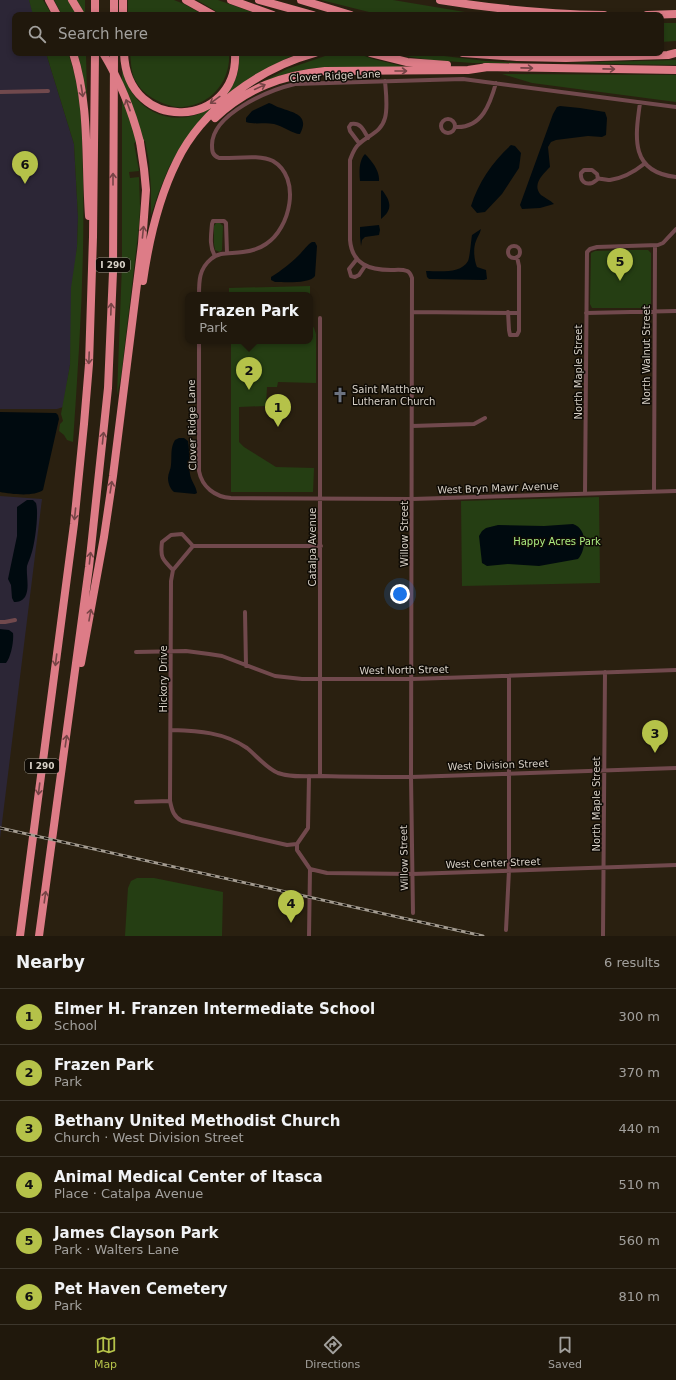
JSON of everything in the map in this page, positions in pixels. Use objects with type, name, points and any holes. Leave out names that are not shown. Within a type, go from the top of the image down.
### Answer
[{"type":"highway","points":[[49,0],[55,12]]},
{"type":"highway","points":[[72,0],[79,12]]},
{"type":"highway","points":[[95,0],[95,12]]},
{"type":"highway","points":[[114,0],[114,12]]},
{"type":"highway","points":[[123,0],[123,12]]},
{"type":"highway","points":[[186,0],[208,12]]},
{"type":"highway","points":[[231,0],[265,12]]},
{"type":"highway","points":[[259,0],[302,12]]},
{"type":"highway","points":[[302,0],[341,12]]},
{"type":"highway","points":[[440,0],[496,8],[542,12]]},
{"type":"highway","points":[[473,0],[496,8]]},
{"type":"highway","points":[[664,14],[676,14]]},
{"type":"highway","points":[[664,49],[676,49]]},
{"type":"highway","points":[[664,55],[676,53]]},
{"type":"highway","points":[[74,56],[82,88],[85,110],[87,192],[92,277]]},
{"type":"highway","name":"I 290","points":[[19,936],[79,475],[89,364],[92,277],[95,56]]},
{"type":"highway","points":[[70,708],[84,648],[113,476],[145,213],[146,190],[144,169],[135,122],[126,99],[104,56]]},
{"type":"highway","name":"I 290","points":[[39,936],[89,567],[108,388],[113,272],[114,56]]},
{"type":"highway","points":[[124,56],[130,80],[140,96],[157,108],[167,112],[180,113],[201,108],[220,96],[230,81],[234,71],[235,56]]},
{"type":"highway","points":[[128,354],[134,336],[150,238],[159,205],[177,161],[194,135],[223,102],[245,85],[266,72],[306,56]]},
{"type":"highway","points":[[384,56],[407,62],[488,68],[676,70]]},
{"type":"highway","points":[[495,56],[517,58],[634,56]]},
{"type":"highway","points":[[172,172],[200,134],[216,117],[242,96],[283,78],[325,71],[454,70],[488,68]]},
{"type":"street","name":"Clover Ridge Lane","points":[[215,256],[254,250],[265,245],[283,226],[289,205],[289,185],[284,171],[277,164],[269,160],[254,158],[220,158],[215,156],[212,152],[212,141],[217,128],[237,110],[249,102],[282,87],[295,84],[463,79],[676,107]]},
{"type":"street","points":[[366,266],[359,275],[355,277],[351,276],[349,269],[357,259],[351,248],[350,240],[350,168],[352,156],[359,143],[378,131],[385,118],[385,81]]},
{"type":"street","points":[[456,127],[462,127],[470,124],[483,114],[491,101],[496,83]]},
{"type":"street","points":[[0,92],[48,91]]},
{"type":"street","points":[[640,103],[636,140],[638,151],[644,164],[657,173],[676,177]]},
{"type":"street","points":[[359,143],[350,131],[349,127],[351,124],[360,124],[368,138]]},
{"type":"street","points":[[598,179],[597,174],[592,170],[584,170],[580,174],[581,180],[586,183],[592,183],[598,179],[610,180],[622,177],[633,172],[644,164]]},
{"type":"street","points":[[199,292],[201,272],[206,263],[215,256],[211,245],[213,221],[224,221],[226,223],[227,253]]},
{"type":"street","points":[[655,246],[663,244],[676,229]]},
{"type":"street","name":"North Maple Street","points":[[585,494],[587,255],[589,250],[597,247],[655,246]]},
{"type":"street","name":"North Walnut Street","points":[[654,492],[655,246]]},
{"type":"street","points":[[508,312],[510,335],[517,335],[519,331],[519,266],[517,257]]},
{"type":"street","name":"Willow Street","points":[[357,259],[366,266],[375,269],[404,270],[409,272],[412,278],[411,777],[413,913]]},
{"type":"street","points":[[586,313],[676,311]]},
{"type":"street","points":[[412,312],[519,312]]},
{"type":"street","name":"Catalpa Avenue","points":[[320,318],[320,776]]},
{"type":"street","name":"Clover Ridge Lane","points":[[199,344],[199,468],[201,478],[207,487],[215,494],[227,498],[320,499]]},
{"type":"street","points":[[412,426],[472,424],[485,418]]},
{"type":"street","name":"West Bryn Mawr Avenue","points":[[320,499],[412,499],[676,491]]},
{"type":"street","points":[[193,546],[182,534],[171,535],[162,542],[160,554],[173,570],[193,546],[321,546]]},
{"type":"street","name":"Hickory Drive","points":[[170,801],[172,730],[171,581],[173,570]]},
{"type":"street","points":[[245,612],[246,666]]},
{"type":"street","points":[[0,622],[16,620]]},
{"type":"street","name":"West North Street","points":[[136,652],[186,651],[222,656],[282,678],[412,679],[676,670]]},
{"type":"street","name":"North Maple Street","points":[[603,936],[605,672]]},
{"type":"street","points":[[506,930],[509,870],[509,676]]},
{"type":"street","points":[[172,730],[203,731],[223,736],[237,741],[278,773],[295,776],[308,776],[308,828],[297,844],[297,850],[310,869],[309,936]]},
{"type":"street","name":"West Division Street","points":[[308,776],[411,777],[604,769],[676,768]]},
{"type":"street","points":[[136,802],[170,801],[174,814],[182,821],[287,845],[297,844]]},
{"type":"street","name":"West Center Street","points":[[310,869],[327,873],[412,874],[676,866]]},
{"type":"shaded area","points":[[0,0],[29,0],[33,12],[12,12],[12,56],[47,56],[74,144],[78,217],[70,365],[63,407],[57,409],[0,409]]},
{"type":"shaded area","points":[[269,103],[295,113],[302,119],[303,128],[300,134],[274,124],[246,122],[246,118],[252,111]]},
{"type":"shaded area","points":[[560,106],[605,112],[607,118],[606,135],[602,137],[588,136],[551,142],[548,147],[550,167],[545,172],[537,187],[541,195],[554,204],[540,208],[522,209],[520,205],[553,114],[557,107]]},
{"type":"shaded area","points":[[511,145],[515,146],[521,153],[519,168],[502,194],[485,212],[477,213],[471,206],[482,181],[492,165]]},
{"type":"shaded area","points":[[365,154],[377,170],[379,181],[360,181],[361,163]]},
{"type":"shaded area","points":[[382,190],[389,202],[389,209],[385,216],[381,219],[381,191]]},
{"type":"shaded area","points":[[379,225],[379,235],[365,237],[362,240],[361,246],[360,227]]},
{"type":"shaded area","points":[[481,229],[474,250],[477,267],[486,270],[487,279],[429,279],[427,277],[426,271],[449,271],[465,265],[469,259],[472,235]]},
{"type":"shaded area","points":[[312,242],[315,242],[317,246],[315,276],[312,279],[297,282],[275,282],[271,280],[271,277],[289,264]]},
{"type":"shaded area","points":[[0,412],[56,413],[58,415],[59,419],[43,490],[34,494],[10,494],[0,492]]},
{"type":"shaded area","points":[[184,438],[188,441],[189,470],[197,493],[195,494],[174,492],[169,484],[168,476],[171,467],[172,446],[175,440]]},
{"type":"shaded area","points":[[0,496],[42,499],[0,839]]},
{"type":"shaded area","points":[[27,500],[33,500],[36,503],[36,529],[27,566],[28,586],[25,597],[22,600],[14,602],[12,598],[11,585],[8,579],[17,536],[17,507]]},
{"type":"shaded area","points":[[573,524],[581,530],[584,540],[583,550],[578,559],[539,566],[508,564],[487,566],[482,563],[479,536],[486,528],[498,525],[544,526]]},
{"type":"shaded area","points":[[0,629],[9,630],[13,633],[12,649],[6,663],[0,663]]},
{"type":"green space","points":[[29,0],[43,0],[50,12],[32,12]]},
{"type":"green space","points":[[54,0],[85,0],[85,12],[60,12]]},
{"type":"green space","points":[[128,0],[174,0],[199,12],[128,12]]},
{"type":"green space","points":[[197,0],[218,0],[252,12],[216,12]]},
{"type":"green space","points":[[321,0],[393,0],[465,12],[369,12]]},
{"type":"green space","points":[[664,23],[676,23],[676,41],[664,42]]},
{"type":"green space","points":[[47,56],[69,56],[77,84],[81,115],[83,244],[73,442],[67,440],[59,431],[60,424],[63,421],[61,414],[70,365],[71,288],[77,247],[78,217],[74,144]]},
{"type":"green space","points":[[78,56],[86,56],[87,98]]},
{"type":"green space","points":[[130,56],[229,56],[227,73],[217,90],[202,102],[183,107],[169,105],[149,96],[135,80],[131,67]]},
{"type":"green space","points":[[239,56],[293,56],[246,81],[179,150],[169,167],[151,215],[149,162],[145,141],[134,143],[139,171],[129,172],[130,178],[139,177],[139,226],[121,377],[117,395],[122,264],[122,65],[126,80],[133,94],[145,106],[158,114],[173,118],[187,117],[202,113],[215,105],[226,94],[235,80]]},
{"type":"green space","points":[[325,56],[364,56],[406,67],[313,68],[282,75],[260,83],[287,69]]},
{"type":"green space","points":[[405,56],[444,56],[486,61],[526,63],[473,63],[430,60]]},
{"type":"green space","points":[[676,60],[676,65],[565,63]]},
{"type":"green space","points":[[502,74],[676,75],[676,102],[532,83]]},
{"type":"green space","points":[[216,223],[220,223],[223,226],[222,250],[220,252],[215,250],[214,244],[214,226]]},
{"type":"green space","points":[[648,250],[651,253],[650,306],[646,308],[592,308],[590,304],[591,253],[595,251]]},
{"type":"green space","points":[[310,286],[310,292],[229,292],[229,288]]},
{"type":"green space","points":[[313,326],[316,334],[316,383],[278,382],[277,387],[267,387],[266,406],[239,407],[239,442],[244,447],[276,467],[314,468],[313,492],[231,492],[231,344],[313,344]]},
{"type":"green space","name":"Happy Acres Park","points":[[599,497],[600,583],[462,586],[461,501]]},
{"type":"green space","points":[[137,878],[154,878],[223,892],[222,936],[125,936],[128,888],[131,881]]},
{"type":"railway","points":[[0,828],[483,936]]},
{"type":"place","name":"Pet Haven Cemetery","points":[[25,184]]},
{"type":"place","name":"James Clayson Park","points":[[620,281]]},
{"type":"place","name":"Frazen Park","points":[[249,390]]},
{"type":"place","name":"Saint Matthew Lutheran Church","points":[[340,395]]},
{"type":"place","name":"Elmer H. Franzen Intermediate School","points":[[278,427]]},
{"type":"place","name":"Bethany United Methodist Church","points":[[655,753]]},
{"type":"place","name":"Animal Medical Center of Itasca","points":[[291,923]]}]
